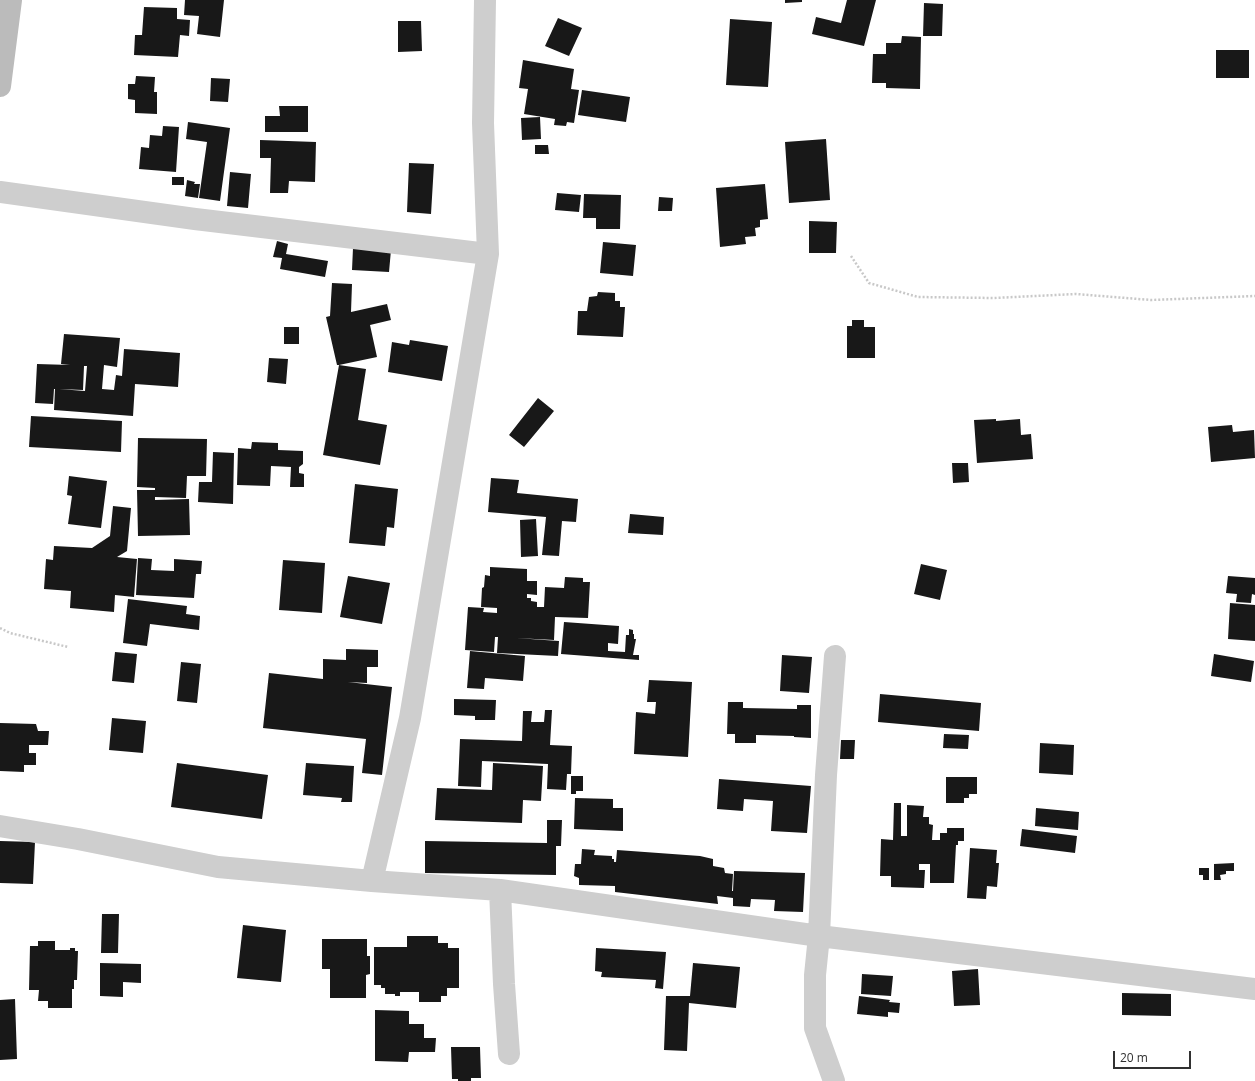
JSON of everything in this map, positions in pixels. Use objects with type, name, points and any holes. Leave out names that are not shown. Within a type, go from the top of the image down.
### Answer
[{"type":"street","points":[[0,86],[11,0]]},
{"type":"street","points":[[372,881],[410,718],[488,254],[483,123],[485,0]]},
{"type":"street","points":[[0,192],[195,219],[488,254]]},
{"type":"street","points":[[834,1081],[814,1028],[814,975],[819,936],[826,775],[835,656]]},
{"type":"street","points":[[0,826],[78,839],[218,867],[372,881],[500,890],[819,936],[1255,989]]},
{"type":"street","points":[[500,890],[509,1054]]},
{"type":"path","points":[[851,256],[869,283],[918,297],[994,298],[1076,294],[1151,300],[1255,296]]},
{"type":"path","points":[[0,628],[10,633],[68,647]]},
{"type":"building","points":[[185,0],[224,0],[220,37],[197,34],[199,16],[184,15]]},
{"type":"building","points":[[785,0],[802,0],[802,2],[785,3]]},
{"type":"building","points":[[847,0],[876,0],[864,46],[812,34],[816,17],[841,23]]},
{"type":"building","points":[[924,3],[943,4],[942,36],[923,36]]},
{"type":"building","points":[[144,7],[177,8],[177,19],[190,20],[189,36],[180,35],[178,57],[134,55],[135,35],[142,35]]},
{"type":"building","points":[[558,18],[582,28],[569,56],[545,46]]},
{"type":"building","points":[[730,19],[772,22],[768,87],[726,85]]},
{"type":"building","points":[[398,21],[421,21],[422,51],[398,52]]},
{"type":"building","points":[[902,36],[921,37],[920,89],[886,88],[886,83],[872,83],[873,54],[886,54],[886,43],[901,43]]},
{"type":"building","points":[[1216,50],[1249,50],[1249,78],[1216,78]]},
{"type":"building","points":[[523,60],[574,69],[571,89],[579,90],[574,123],[567,122],[566,126],[554,125],[555,119],[524,114],[528,89],[519,88]]},
{"type":"building","points":[[136,76],[155,77],[154,92],[157,92],[157,114],[135,113],[135,100],[128,99],[128,84],[135,84]]},
{"type":"building","points":[[211,78],[230,79],[228,102],[210,101]]},
{"type":"building","points":[[582,90],[630,97],[626,122],[578,115]]},
{"type":"building","points":[[279,106],[308,106],[308,132],[265,132],[265,116],[280,116]]},
{"type":"building","points":[[540,117],[541,139],[522,140],[521,118]]},
{"type":"building","points":[[188,122],[230,128],[220,201],[199,198],[207,142],[186,139]]},
{"type":"building","points":[[163,126],[179,127],[176,172],[139,169],[141,147],[149,148],[150,135],[162,136]]},
{"type":"building","points":[[826,139],[830,200],[789,203],[785,142]]},
{"type":"building","points":[[260,140],[316,142],[315,182],[289,181],[288,193],[270,193],[271,158],[260,158]]},
{"type":"building","points":[[535,145],[548,145],[549,154],[535,154]]},
{"type":"building","points":[[409,163],[434,164],[431,214],[407,212]]},
{"type":"building","points":[[230,172],[251,174],[248,208],[227,206]]},
{"type":"building","points":[[172,177],[184,177],[184,185],[172,185]]},
{"type":"building","points":[[187,180],[195,182],[194,184],[200,184],[198,198],[185,196]]},
{"type":"building","points":[[765,184],[768,219],[760,220],[760,227],[755,228],[756,236],[745,237],[746,244],[720,247],[716,188]]},
{"type":"building","points":[[557,193],[581,195],[579,212],[555,210]]},
{"type":"building","points":[[584,194],[621,195],[620,229],[596,229],[596,218],[583,218]]},
{"type":"building","points":[[659,197],[673,198],[672,211],[658,211]]},
{"type":"building","points":[[809,221],[837,222],[836,253],[809,253]]},
{"type":"building","points":[[277,241],[288,244],[286,254],[328,261],[325,277],[280,269],[282,258],[273,257]]},
{"type":"building","points":[[603,242],[636,245],[633,276],[600,273]]},
{"type":"building","points":[[353,248],[391,250],[389,272],[352,270]]},
{"type":"building","points":[[332,283],[352,284],[351,312],[387,304],[391,320],[370,325],[377,357],[337,365],[326,317],[330,316]]},
{"type":"building","points":[[598,292],[615,293],[615,301],[620,301],[620,307],[625,307],[623,337],[577,335],[578,311],[587,311],[589,297],[597,296]]},
{"type":"building","points":[[852,320],[864,320],[864,327],[875,327],[875,358],[847,358],[847,326],[852,326]]},
{"type":"building","points":[[284,327],[299,327],[299,344],[284,344]]},
{"type":"building","points":[[64,334],[120,338],[117,367],[104,365],[102,389],[114,390],[116,375],[122,376],[124,349],[180,353],[178,387],[135,384],[133,416],[54,410],[55,389],[53,404],[35,403],[37,364],[70,365],[61,364]],"holes":[[[84,366],[87,366],[85,391],[59,389],[83,390]]]},
{"type":"building","points":[[410,340],[448,346],[442,381],[388,372],[392,342],[409,345]]},
{"type":"building","points":[[269,358],[288,359],[286,384],[267,382]]},
{"type":"building","points":[[339,365],[366,369],[358,420],[387,425],[380,465],[323,455]]},
{"type":"building","points":[[538,398],[554,411],[524,447],[509,435]]},
{"type":"building","points":[[31,416],[122,421],[121,452],[29,447]]},
{"type":"building","points":[[996,419],[996,421],[1020,419],[1021,435],[1031,434],[1033,459],[977,463],[974,420]]},
{"type":"building","points":[[1232,425],[1233,432],[1254,430],[1255,458],[1211,462],[1208,427]]},
{"type":"building","points":[[138,438],[207,439],[206,476],[187,476],[186,498],[155,497],[155,500],[189,499],[190,535],[138,536],[137,490],[155,490],[155,488],[137,487]]},
{"type":"building","points":[[252,442],[278,443],[278,450],[303,451],[303,464],[299,467],[299,473],[304,474],[304,487],[290,487],[291,467],[271,466],[270,486],[237,485],[238,448],[251,449]]},
{"type":"building","points":[[213,452],[234,453],[233,504],[198,502],[199,482],[212,482]]},
{"type":"building","points":[[952,463],[968,463],[969,482],[953,483]]},
{"type":"building","points":[[69,476],[107,481],[101,528],[68,524],[72,496],[67,495]]},
{"type":"building","points":[[491,478],[519,480],[517,493],[578,499],[576,522],[562,521],[559,556],[542,555],[546,517],[488,512]]},
{"type":"building","points":[[355,484],[398,489],[394,528],[387,527],[385,546],[349,543]]},
{"type":"building","points":[[113,506],[131,508],[127,551],[117,557],[137,559],[134,597],[115,595],[114,612],[70,608],[71,591],[44,589],[46,559],[53,560],[54,546],[92,548],[110,536]]},
{"type":"building","points":[[630,514],[664,517],[663,535],[628,533]]},
{"type":"building","points":[[536,519],[538,556],[521,557],[520,520]]},
{"type":"building","points":[[138,558],[152,559],[151,570],[174,571],[174,559],[202,561],[201,574],[196,574],[194,598],[136,595]]},
{"type":"building","points":[[283,560],[325,563],[322,613],[279,610]]},
{"type":"building","points":[[921,564],[947,570],[940,600],[914,594]]},
{"type":"building","points":[[490,567],[527,569],[527,581],[537,581],[537,595],[527,594],[527,598],[531,598],[531,601],[537,602],[537,607],[544,607],[545,587],[564,588],[565,577],[583,578],[583,582],[590,582],[588,618],[555,617],[554,640],[516,638],[559,641],[558,656],[497,653],[498,637],[495,637],[494,652],[465,650],[468,607],[484,608],[483,612],[497,613],[497,608],[481,607],[482,588],[484,587],[485,575],[490,576]]},
{"type":"building","points":[[348,576],[390,583],[382,624],[340,617]]},
{"type":"building","points":[[1228,576],[1255,578],[1255,595],[1252,594],[1251,603],[1236,602],[1237,594],[1226,593]]},
{"type":"building","points":[[128,599],[187,606],[186,614],[200,616],[199,630],[150,624],[147,646],[123,643]]},
{"type":"building","points":[[1230,603],[1255,605],[1255,641],[1228,639]]},
{"type":"building","points":[[564,622],[619,626],[618,644],[608,643],[608,651],[625,652],[626,635],[629,635],[629,629],[633,630],[634,639],[636,639],[633,655],[639,655],[639,660],[561,654]]},
{"type":"building","points":[[346,649],[378,650],[378,667],[367,667],[367,683],[348,682],[392,687],[382,775],[362,773],[366,739],[263,728],[269,673],[323,679],[323,659],[346,660]]},
{"type":"building","points":[[470,651],[525,656],[523,681],[485,678],[484,689],[467,688]]},
{"type":"building","points":[[115,652],[137,654],[134,683],[112,681]]},
{"type":"building","points":[[1214,654],[1254,661],[1251,682],[1211,676]]},
{"type":"building","points":[[782,655],[812,657],[809,693],[780,691]]},
{"type":"building","points":[[181,662],[201,664],[197,703],[177,701]]},
{"type":"building","points":[[649,680],[692,682],[688,757],[634,754],[636,712],[655,714],[656,702],[647,702]]},
{"type":"building","points":[[880,694],[981,703],[979,731],[878,722]]},
{"type":"building","points":[[454,699],[496,700],[495,720],[475,720],[475,716],[454,715]]},
{"type":"building","points":[[728,702],[743,702],[743,708],[797,709],[797,705],[811,705],[811,738],[756,735],[756,743],[735,743],[735,734],[727,734]]},
{"type":"building","points":[[545,710],[552,710],[550,745],[572,746],[571,774],[567,774],[566,790],[547,789],[548,764],[482,761],[481,787],[458,786],[460,739],[522,741],[523,711],[532,711],[531,722],[544,722]]},
{"type":"building","points":[[112,718],[146,721],[143,753],[109,750]]},
{"type":"building","points":[[0,723],[36,724],[38,731],[49,731],[48,745],[29,745],[29,753],[36,753],[36,765],[24,765],[24,772],[0,771]]},
{"type":"building","points":[[944,734],[969,735],[968,749],[943,748]]},
{"type":"building","points":[[841,740],[855,740],[854,759],[840,759]]},
{"type":"building","points":[[1040,743],[1074,745],[1073,775],[1039,773]]},
{"type":"building","points":[[177,763],[268,775],[262,819],[171,807]]},
{"type":"building","points":[[306,763],[354,766],[352,802],[341,802],[342,798],[303,795]]},
{"type":"building","points":[[493,763],[543,766],[541,801],[523,800],[522,823],[435,820],[437,788],[492,790]]},
{"type":"building","points":[[571,776],[583,776],[583,791],[576,791],[576,794],[571,794]]},
{"type":"building","points":[[946,777],[977,777],[977,794],[969,794],[969,798],[964,798],[964,803],[946,803]]},
{"type":"building","points":[[719,779],[811,786],[807,833],[771,831],[773,801],[744,799],[743,811],[717,809]]},
{"type":"building","points":[[575,798],[613,799],[613,808],[623,808],[623,831],[574,829]]},
{"type":"building","points":[[894,803],[901,803],[901,836],[907,836],[907,805],[924,806],[923,817],[929,817],[929,824],[933,825],[932,840],[940,840],[940,833],[947,833],[947,828],[964,828],[964,841],[958,841],[958,845],[956,845],[954,883],[930,883],[930,864],[919,864],[919,870],[925,870],[924,888],[891,887],[891,876],[880,876],[881,839],[893,840]]},
{"type":"building","points":[[1036,808],[1079,812],[1078,830],[1035,826]]},
{"type":"building","points":[[547,820],[562,820],[561,846],[556,846],[556,875],[425,873],[425,841],[547,843]]},
{"type":"building","points":[[1022,829],[1077,836],[1075,853],[1020,846]]},
{"type":"building","points":[[0,841],[35,842],[33,884],[0,883]]},
{"type":"building","points":[[970,848],[997,850],[996,863],[999,863],[997,887],[987,886],[986,899],[967,898]]},
{"type":"building","points":[[582,849],[595,850],[594,855],[612,856],[614,862],[616,862],[617,850],[700,856],[713,859],[713,866],[724,868],[725,873],[733,874],[732,891],[734,871],[805,873],[803,912],[774,911],[775,900],[751,899],[750,907],[733,906],[733,898],[717,896],[718,904],[615,892],[615,886],[579,885],[579,878],[574,876],[575,864],[581,864]]},
{"type":"building","points":[[1234,863],[1234,871],[1226,871],[1226,874],[1220,875],[1221,880],[1214,880],[1214,864]]},
{"type":"building","points":[[1199,868],[1209,868],[1209,880],[1203,880],[1203,875],[1199,875]]},
{"type":"building","points":[[102,914],[119,914],[118,953],[101,953]]},
{"type":"building","points":[[243,925],[286,930],[281,982],[237,978]]},
{"type":"building","points":[[407,936],[438,936],[438,943],[448,943],[448,948],[459,948],[459,988],[447,988],[447,996],[441,996],[441,1002],[419,1002],[419,992],[400,992],[400,996],[395,996],[395,994],[385,994],[385,988],[381,988],[381,985],[374,985],[374,947],[407,947]]},
{"type":"building","points":[[322,939],[367,939],[367,956],[370,956],[370,974],[366,975],[366,998],[330,998],[330,969],[322,969]]},
{"type":"building","points":[[38,941],[55,941],[55,950],[70,950],[70,948],[75,948],[75,951],[78,951],[77,980],[74,980],[74,989],[72,989],[72,1008],[48,1008],[48,1001],[38,1001],[39,990],[29,990],[30,946],[38,946]]},
{"type":"building","points":[[596,948],[666,952],[663,989],[655,988],[656,980],[601,977],[602,972],[595,971]]},
{"type":"building","points":[[100,963],[141,964],[141,983],[123,982],[123,997],[100,996]]},
{"type":"building","points":[[693,963],[740,967],[736,1008],[689,1003],[687,1051],[664,1050],[666,996],[690,996]]},
{"type":"building","points":[[978,969],[980,1005],[954,1006],[952,971]]},
{"type":"building","points":[[862,974],[893,976],[891,996],[861,994]]},
{"type":"building","points":[[1122,993],[1171,994],[1171,1016],[1122,1015]]},
{"type":"building","points":[[859,996],[890,1000],[889,1002],[900,1003],[899,1013],[888,1012],[888,1017],[857,1014]]},
{"type":"building","points":[[15,999],[17,1059],[0,1060],[0,1000]]},
{"type":"building","points":[[375,1010],[409,1011],[409,1024],[424,1024],[424,1038],[436,1038],[435,1052],[409,1052],[408,1062],[375,1061]]},
{"type":"building","points":[[451,1047],[480,1047],[481,1078],[471,1078],[471,1081],[458,1081],[458,1079],[452,1079]]}]
